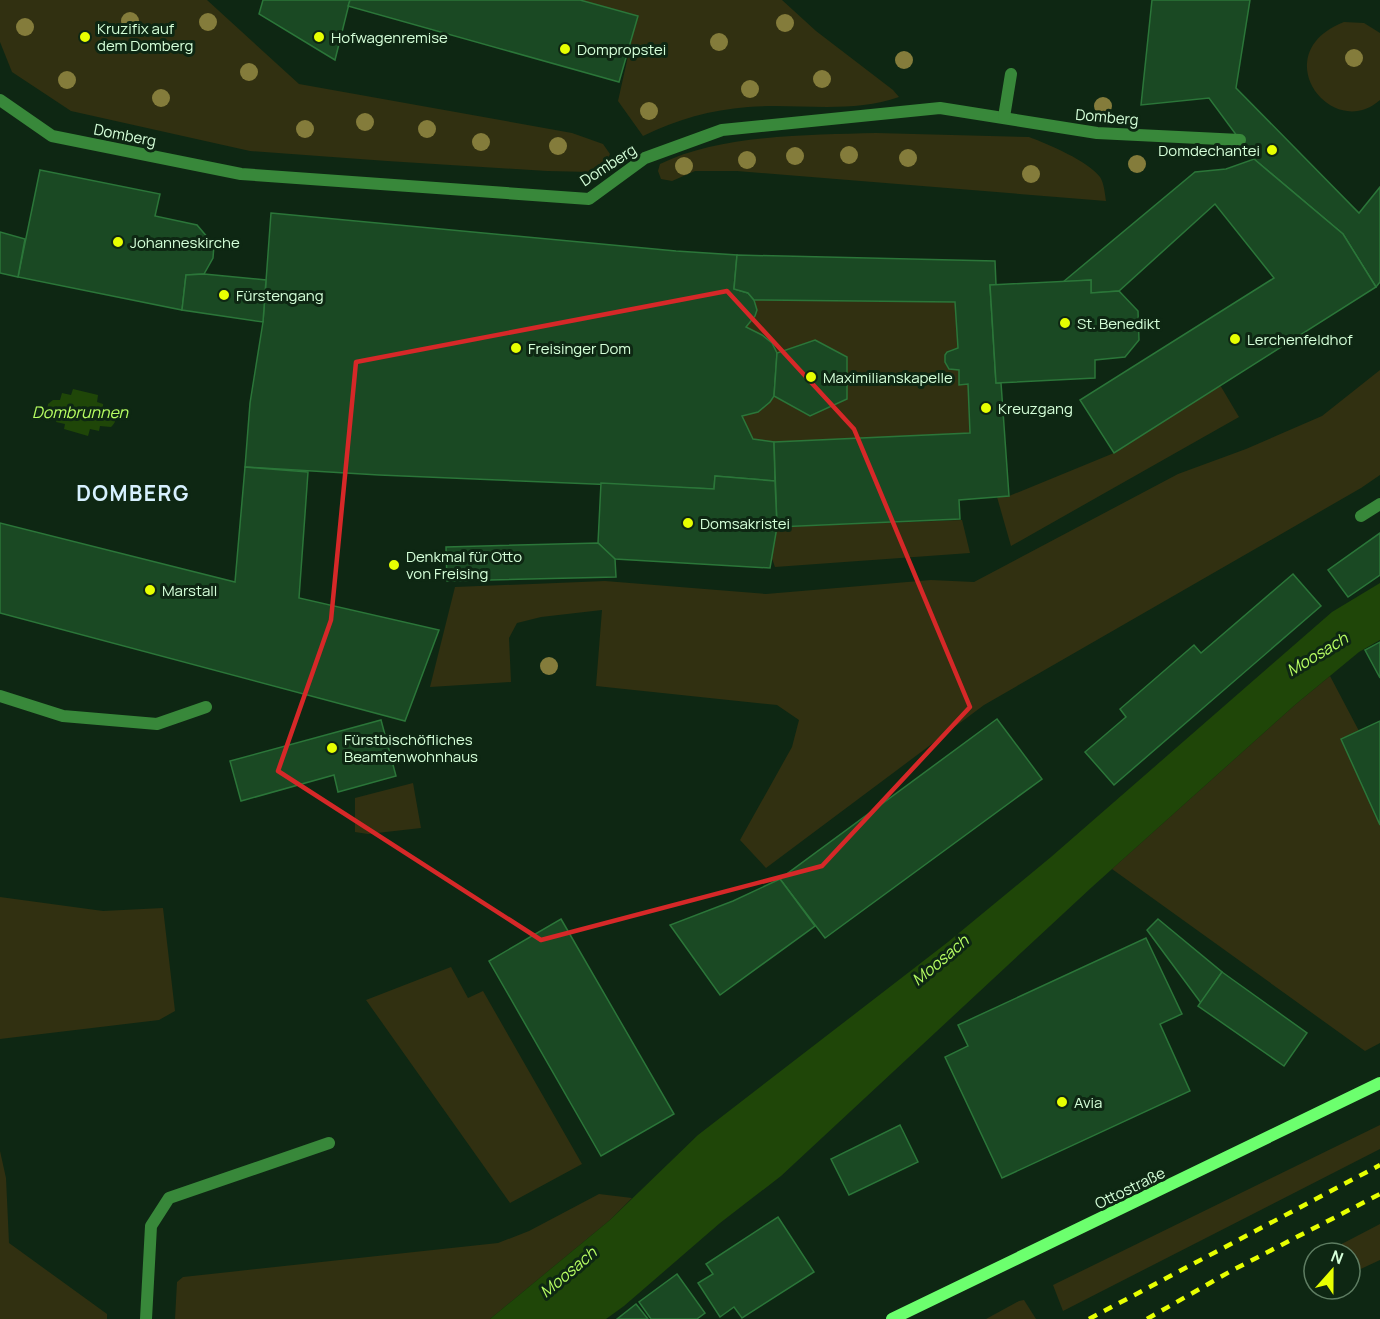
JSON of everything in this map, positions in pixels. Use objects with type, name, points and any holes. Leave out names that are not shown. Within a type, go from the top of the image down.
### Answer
[{"type":"main road","name":"Ottostraße","points":[[892,1319],[1380,1083]]},
{"type":"lane","points":[[1004,117],[1011,74]]},
{"type":"lane","name":"Domberg","points":[[0,100],[52,136],[241,174],[589,199],[645,158],[722,130],[940,108],[1097,133],[1240,140]]},
{"type":"lane","points":[[1361,516],[1380,504]]},
{"type":"lane","points":[[0,696],[63,716],[157,724],[206,706]]},
{"type":"lane","points":[[146,1319],[151,1226],[169,1198],[329,1143]]},
{"type":"highlighted area","points":[[727,291],[854,429],[970,707],[822,866],[541,940],[278,771],[331,620],[356,362]]},
{"type":"shaded area","points":[[0,0],[207,0],[299,84],[572,133],[603,144],[610,154],[605,164],[591,172],[250,151],[71,111],[12,72],[0,42]]},
{"type":"shaded area","points":[[580,0],[782,0],[816,31],[899,97],[843,107],[767,106],[720,110],[682,120],[643,136],[618,101],[637,16]]},
{"type":"shaded area","points":[[1344,22],[1364,23],[1380,33],[1380,100],[1361,110],[1342,110],[1326,102],[1314,89],[1307,72],[1309,53],[1321,36]]},
{"type":"shaded area","points":[[876,133],[1029,137],[1087,165],[1100,177],[1106,201],[737,171],[695,171],[672,181],[661,179],[658,171],[660,164],[684,154],[737,142],[794,136]]},
{"type":"shaded area","points":[[754,300],[955,302],[958,348],[948,352],[945,362],[949,369],[959,370],[959,385],[968,384],[970,433],[774,442],[753,439],[742,416],[764,407],[774,396],[810,416],[847,398],[847,357],[815,340],[777,353],[767,340],[746,327],[755,312]]},
{"type":"shaded area","points":[[1380,370],[1380,475],[984,705],[766,868],[740,840],[792,747],[799,720],[777,705],[596,686],[602,610],[541,617],[517,623],[509,638],[511,682],[430,687],[455,587],[605,581],[766,594],[931,580],[974,582],[1178,474],[1246,449],[1322,416]]},
{"type":"shaded area","points":[[1220,385],[1239,417],[1011,546],[997,497],[1009,496],[1114,453]]},
{"type":"shaded area","points":[[962,520],[970,553],[775,567],[771,556],[777,527]]},
{"type":"shaded area","points":[[1330,676],[1359,731],[1341,739],[1380,825],[1380,1043],[1365,1051],[1112,869]]},
{"type":"shaded area","points":[[413,783],[421,828],[368,834],[355,832],[355,798]]},
{"type":"shaded area","points":[[0,897],[103,911],[163,908],[175,1011],[159,1020],[0,1039]]},
{"type":"shaded area","points":[[451,967],[468,998],[483,991],[582,1164],[510,1203],[366,1000]]},
{"type":"shaded area","points":[[1380,1125],[1380,1149],[1063,1311],[1053,1285]]},
{"type":"shaded area","points":[[0,1151],[6,1178],[9,1243],[107,1314],[107,1319],[0,1319]]},
{"type":"shaded area","points":[[599,1194],[632,1198],[610,1220],[490,1319],[175,1319],[177,1282],[183,1277],[498,1243],[529,1231]]},
{"type":"shaded area","points":[[1380,1224],[1380,1260],[1362,1268],[1362,1241],[1347,1241]]},
{"type":"shaded area","points":[[1024,1300],[1036,1319],[986,1319],[1019,1301]]},
{"type":"water","name":"Dombrunnen","points":[[73,389],[98,395],[97,402],[115,414],[116,420],[111,427],[100,426],[99,431],[90,429],[88,436],[64,429],[65,424],[56,422],[58,416],[47,411],[48,404],[53,400],[60,400],[62,393],[71,395]]},
{"type":"water","name":"Moosach","points":[[1380,583],[1380,640],[1359,652],[1296,704],[1092,887],[781,1176],[720,1223],[624,1306],[606,1319],[490,1319],[610,1220],[698,1135],[948,942],[1051,857],[1332,612]]},
{"type":"building","name":"Hofwagenremise","points":[[263,0],[350,0],[335,60],[259,14]]},
{"type":"building","name":"Dompropstei","points":[[350,0],[580,0],[638,16],[619,82],[348,6]]},
{"type":"building","name":"Domdechantei","points":[[1152,0],[1250,0],[1236,88],[1359,213],[1380,187],[1380,282],[1376,287],[1343,234],[1254,159],[1209,98],[1141,105]]},
{"type":"building","name":"Lerchenfeldhof","points":[[1254,159],[1343,234],[1376,287],[1114,453],[1080,400],[1274,278],[1215,204],[1119,291],[1091,293],[1091,280],[1063,282],[1195,172],[1226,169]]},
{"type":"building","name":"Johanneskirche","points":[[40,170],[160,194],[155,216],[197,225],[214,245],[213,258],[204,274],[186,275],[182,310],[18,277]]},
{"type":"building","name":"Freisinger Dom","points":[[271,213],[737,255],[734,289],[748,293],[754,300],[757,310],[746,327],[772,343],[777,353],[774,396],[758,412],[742,416],[753,439],[774,442],[775,481],[715,476],[714,489],[245,467],[250,403],[263,322]]},
{"type":"building","points":[[0,232],[25,239],[18,277],[0,273]]},
{"type":"building","name":"Kreuzgang","points":[[737,255],[995,261],[996,285],[990,285],[996,383],[1001,383],[1009,496],[959,500],[960,519],[777,527],[774,442],[970,433],[968,384],[959,385],[959,370],[949,369],[945,362],[947,352],[958,348],[955,302],[754,300],[748,293],[734,289]]},
{"type":"building","name":"Fürstengang","points":[[204,274],[266,280],[263,322],[182,310],[186,275]]},
{"type":"building","name":"St. Benedikt","points":[[1091,280],[1091,293],[1119,291],[1138,311],[1139,340],[1125,357],[1095,360],[1095,378],[996,383],[990,285]]},
{"type":"building","name":"Maximilianskapelle","points":[[815,340],[847,357],[847,399],[810,416],[774,396],[777,353]]},
{"type":"building","name":"Marstall","points":[[245,467],[308,472],[299,598],[439,630],[405,721],[0,613],[0,523],[235,582]]},
{"type":"building","name":"Domsakristei","points":[[715,476],[775,481],[777,527],[770,568],[615,559],[598,543],[601,483],[714,489]]},
{"type":"building","points":[[1380,533],[1380,575],[1348,597],[1328,570]]},
{"type":"building","points":[[598,543],[615,559],[616,577],[447,581],[446,547]]},
{"type":"building","points":[[1293,574],[1321,606],[1114,785],[1085,752],[1126,717],[1120,709],[1194,645],[1201,653]]},
{"type":"building","points":[[1380,642],[1380,678],[1365,650]]},
{"type":"building","points":[[997,719],[1042,779],[825,938],[780,879]]},
{"type":"building","name":"Fürstbischöfliches Beamtenwohnhaus","points":[[381,720],[396,776],[338,792],[334,775],[241,801],[230,761]]},
{"type":"building","points":[[1380,721],[1380,825],[1341,739]]},
{"type":"building","points":[[780,879],[815,926],[720,995],[670,925],[733,901]]},
{"type":"building","points":[[561,919],[674,1114],[601,1156],[489,961]]},
{"type":"building","points":[[1158,919],[1222,972],[1201,1003],[1147,930]]},
{"type":"building","points":[[1146,938],[1182,1014],[1160,1024],[1190,1091],[1002,1178],[945,1057],[968,1046],[958,1025]]},
{"type":"building","points":[[1222,972],[1307,1033],[1284,1066],[1198,1006]]},
{"type":"building","points":[[900,1125],[918,1162],[849,1195],[831,1159]]},
{"type":"building","points":[[778,1217],[814,1272],[742,1318],[734,1307],[720,1317],[698,1283],[713,1274],[706,1264]]},
{"type":"building","points":[[677,1274],[705,1313],[697,1319],[651,1319],[639,1302]]},
{"type":"building","points":[[636,1304],[648,1319],[617,1319]]},
{"type":"railway","points":[[1089,1319],[1380,1165]]},
{"type":"railway","points":[[1147,1319],[1231,1271],[1380,1194]]},
{"type":"place","name":"Kruzifix auf dem Domberg","points":[[85,37]]},
{"type":"place","name":"Hofwagenremise","points":[[319,37]]},
{"type":"place","name":"Dompropstei","points":[[565,49]]},
{"type":"place","name":"Domdechantei","points":[[1272,150]]},
{"type":"place","name":"Johanneskirche","points":[[118,242]]},
{"type":"place","name":"Fürstengang","points":[[224,295]]},
{"type":"place","name":"St. Benedikt","points":[[1065,323]]},
{"type":"place","name":"Lerchenfeldhof","points":[[1235,339]]},
{"type":"place","name":"Freisinger Dom","points":[[516,348]]},
{"type":"place","name":"Maximilianskapelle","points":[[811,377]]},
{"type":"place","name":"Kreuzgang","points":[[986,408]]},
{"type":"place","name":"Domsakristei","points":[[688,523]]},
{"type":"place","name":"Denkmal für Otto von Freising","points":[[394,565]]},
{"type":"place","name":"Marstall","points":[[150,590]]},
{"type":"place","name":"Fürstbischöfliches Beamtenwohnhaus","points":[[332,748]]},
{"type":"place","name":"Avia","points":[[1062,1102]]},
{"type":"district","name":"DOMBERG","points":[[133,493]]}]
